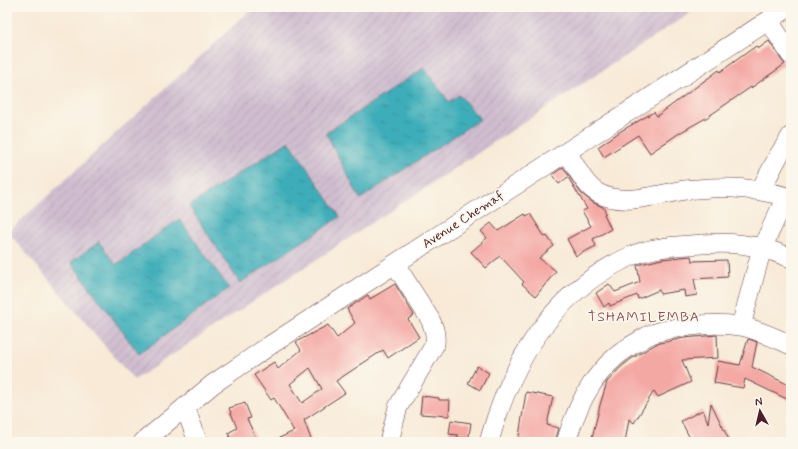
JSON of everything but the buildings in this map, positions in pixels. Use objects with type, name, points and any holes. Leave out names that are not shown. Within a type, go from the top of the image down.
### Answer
[{"type":"street","name":"Avenue Chemaf","points":[[143,442],[213,384],[272,344],[789,7]]},
{"type":"street","points":[[768,20],[791,55]]},
{"type":"street","points":[[760,191],[791,136]]},
{"type":"street","points":[[567,152],[589,187],[599,194],[612,198],[636,199],[685,190],[711,188],[734,188],[760,191],[788,198],[762,248],[741,326]]},
{"type":"street","points":[[489,442],[505,392],[518,364],[534,338],[550,315],[572,294],[599,274],[632,256],[651,250],[679,246],[726,243],[751,245],[791,258]]},
{"type":"street","points":[[389,442],[398,407],[435,344],[436,336],[430,319],[394,264]]},
{"type":"street","points":[[566,442],[574,417],[584,396],[596,377],[615,356],[653,333],[712,323],[741,326],[791,345]]},
{"type":"street","points":[[185,407],[198,442]]},
{"type":"shaded area","points":[[254,7],[699,7],[134,380],[8,232]]},
{"type":"water","points":[[424,68],[449,102],[459,95],[480,119],[360,199],[326,133]]},
{"type":"water","points":[[289,141],[340,217],[240,283],[189,206]]},
{"type":"water","points":[[179,219],[229,288],[139,354],[71,262],[99,242],[116,265]]},
{"type":"district","name":"TSHAMILEMBA","points":[[644,317]]}]
